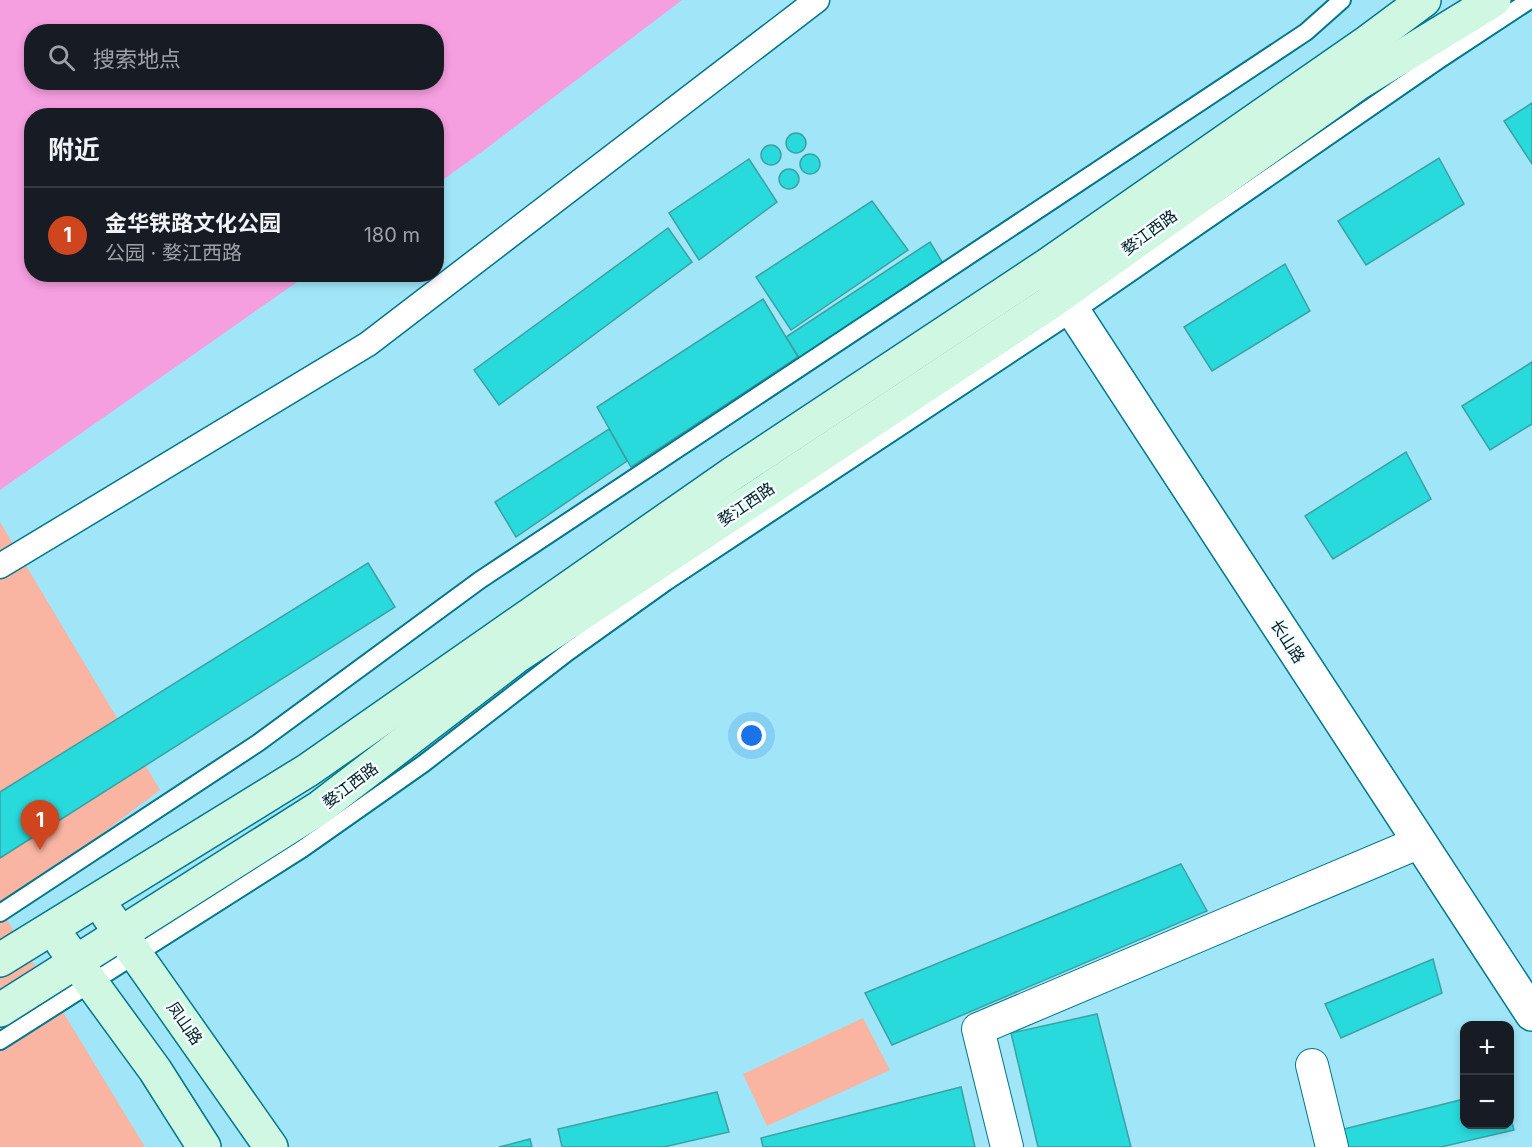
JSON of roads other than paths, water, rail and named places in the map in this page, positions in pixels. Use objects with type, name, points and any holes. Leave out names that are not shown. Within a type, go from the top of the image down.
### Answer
[{"type":"main road","name":"婺江西路","points":[[0,960],[308,770],[732,474],[1046,266],[1369,41],[1424,0]]},
{"type":"main road","name":"婺江西路","points":[[0,1010],[84,972],[128,944],[319,808],[518,656],[1068,303],[1357,84],[1494,0]]},
{"type":"main road","name":"凤山路","points":[[98,900],[271,1147]]},
{"type":"main road","points":[[52,928],[155,1070],[204,1147]]},
{"type":"street","points":[[0,566],[368,344],[817,0]]},
{"type":"street","name":"长山路","points":[[1046,266],[1532,1014]]},
{"type":"street","points":[[1007,1147],[978,1029],[1420,842]]},
{"type":"street","points":[[1312,1065],[1332,1147]]},
{"type":"lane","points":[[0,913],[258,743],[480,580],[1306,32],[1342,0]]},
{"type":"lane","points":[[1068,303],[1530,0]]},
{"type":"lane","points":[[0,1041],[84,972]]},
{"type":"place","name":"金华铁路文化公园","points":[[40,850]]}]
